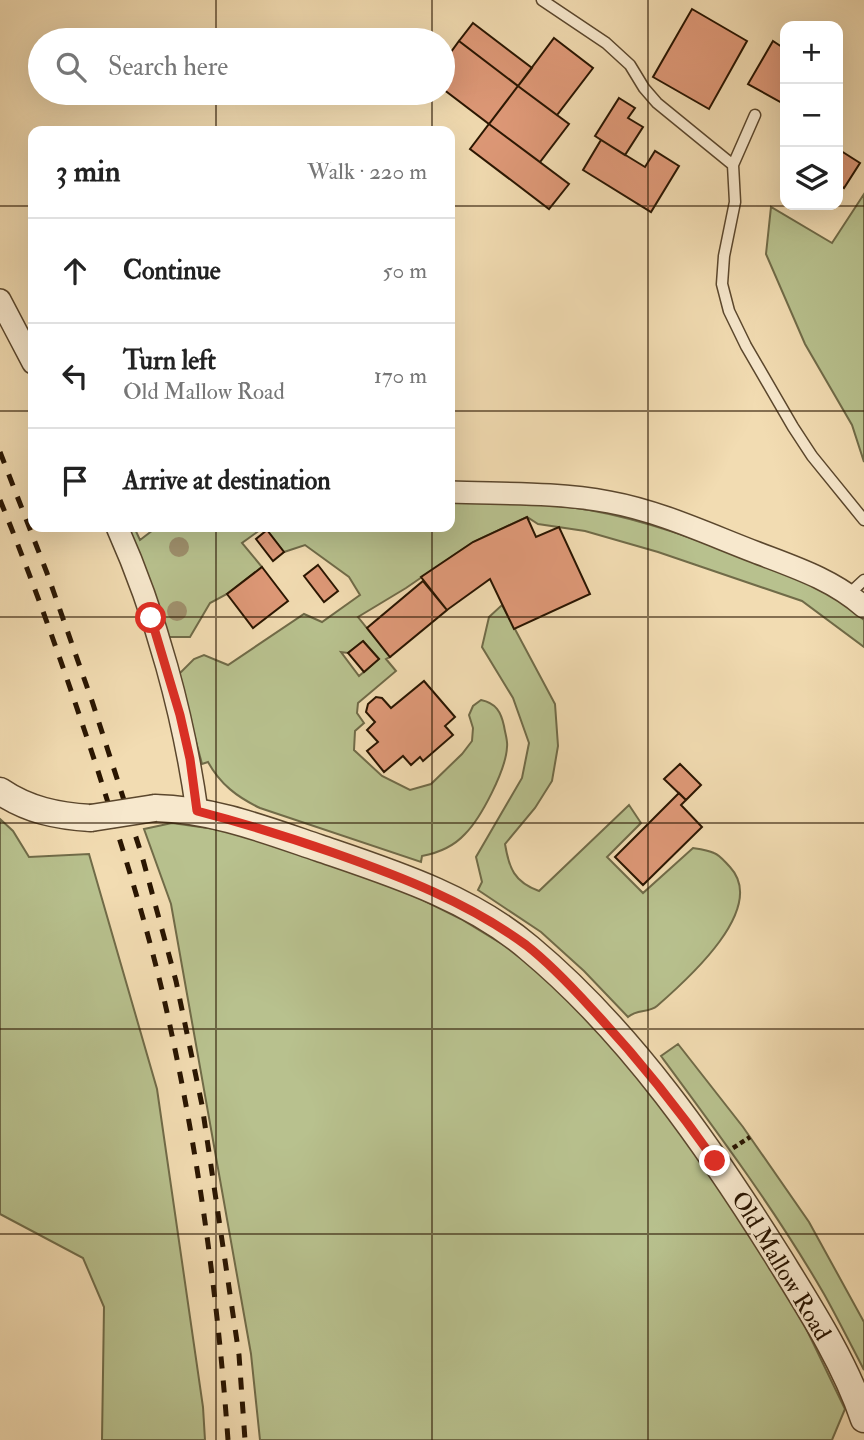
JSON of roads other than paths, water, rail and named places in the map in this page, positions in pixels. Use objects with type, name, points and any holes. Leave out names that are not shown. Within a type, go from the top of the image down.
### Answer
[{"type":"street","points":[[0,300],[28,350]]},
{"type":"street","points":[[455,492],[561,495],[611,502],[675,521],[859,594]]},
{"type":"street","points":[[119,532],[151,618],[180,715],[190,759],[197,811]]},
{"type":"street","name":"Old Mallow Road","points":[[0,791],[19,803],[47,813],[91,818],[155,808],[197,811],[255,826],[386,871],[439,893],[479,914],[527,946],[573,989],[617,1036],[677,1108],[737,1191],[830,1345],[864,1419]]},
{"type":"lane","points":[[542,0],[606,43],[630,65],[643,88],[657,103],[733,165]]},
{"type":"lane","points":[[755,115],[733,165],[735,202],[724,256],[722,284],[729,311],[746,346],[812,456],[864,520]]},
{"type":"railway","points":[[0,452],[28,524]]},
{"type":"railway","points":[[0,500],[51,633],[97,768],[139,903],[161,986],[185,1098],[204,1212],[228,1440]]},
{"type":"railway","points":[[31,532],[92,701],[142,856],[176,981],[202,1105],[239,1355],[245,1440]]}]
